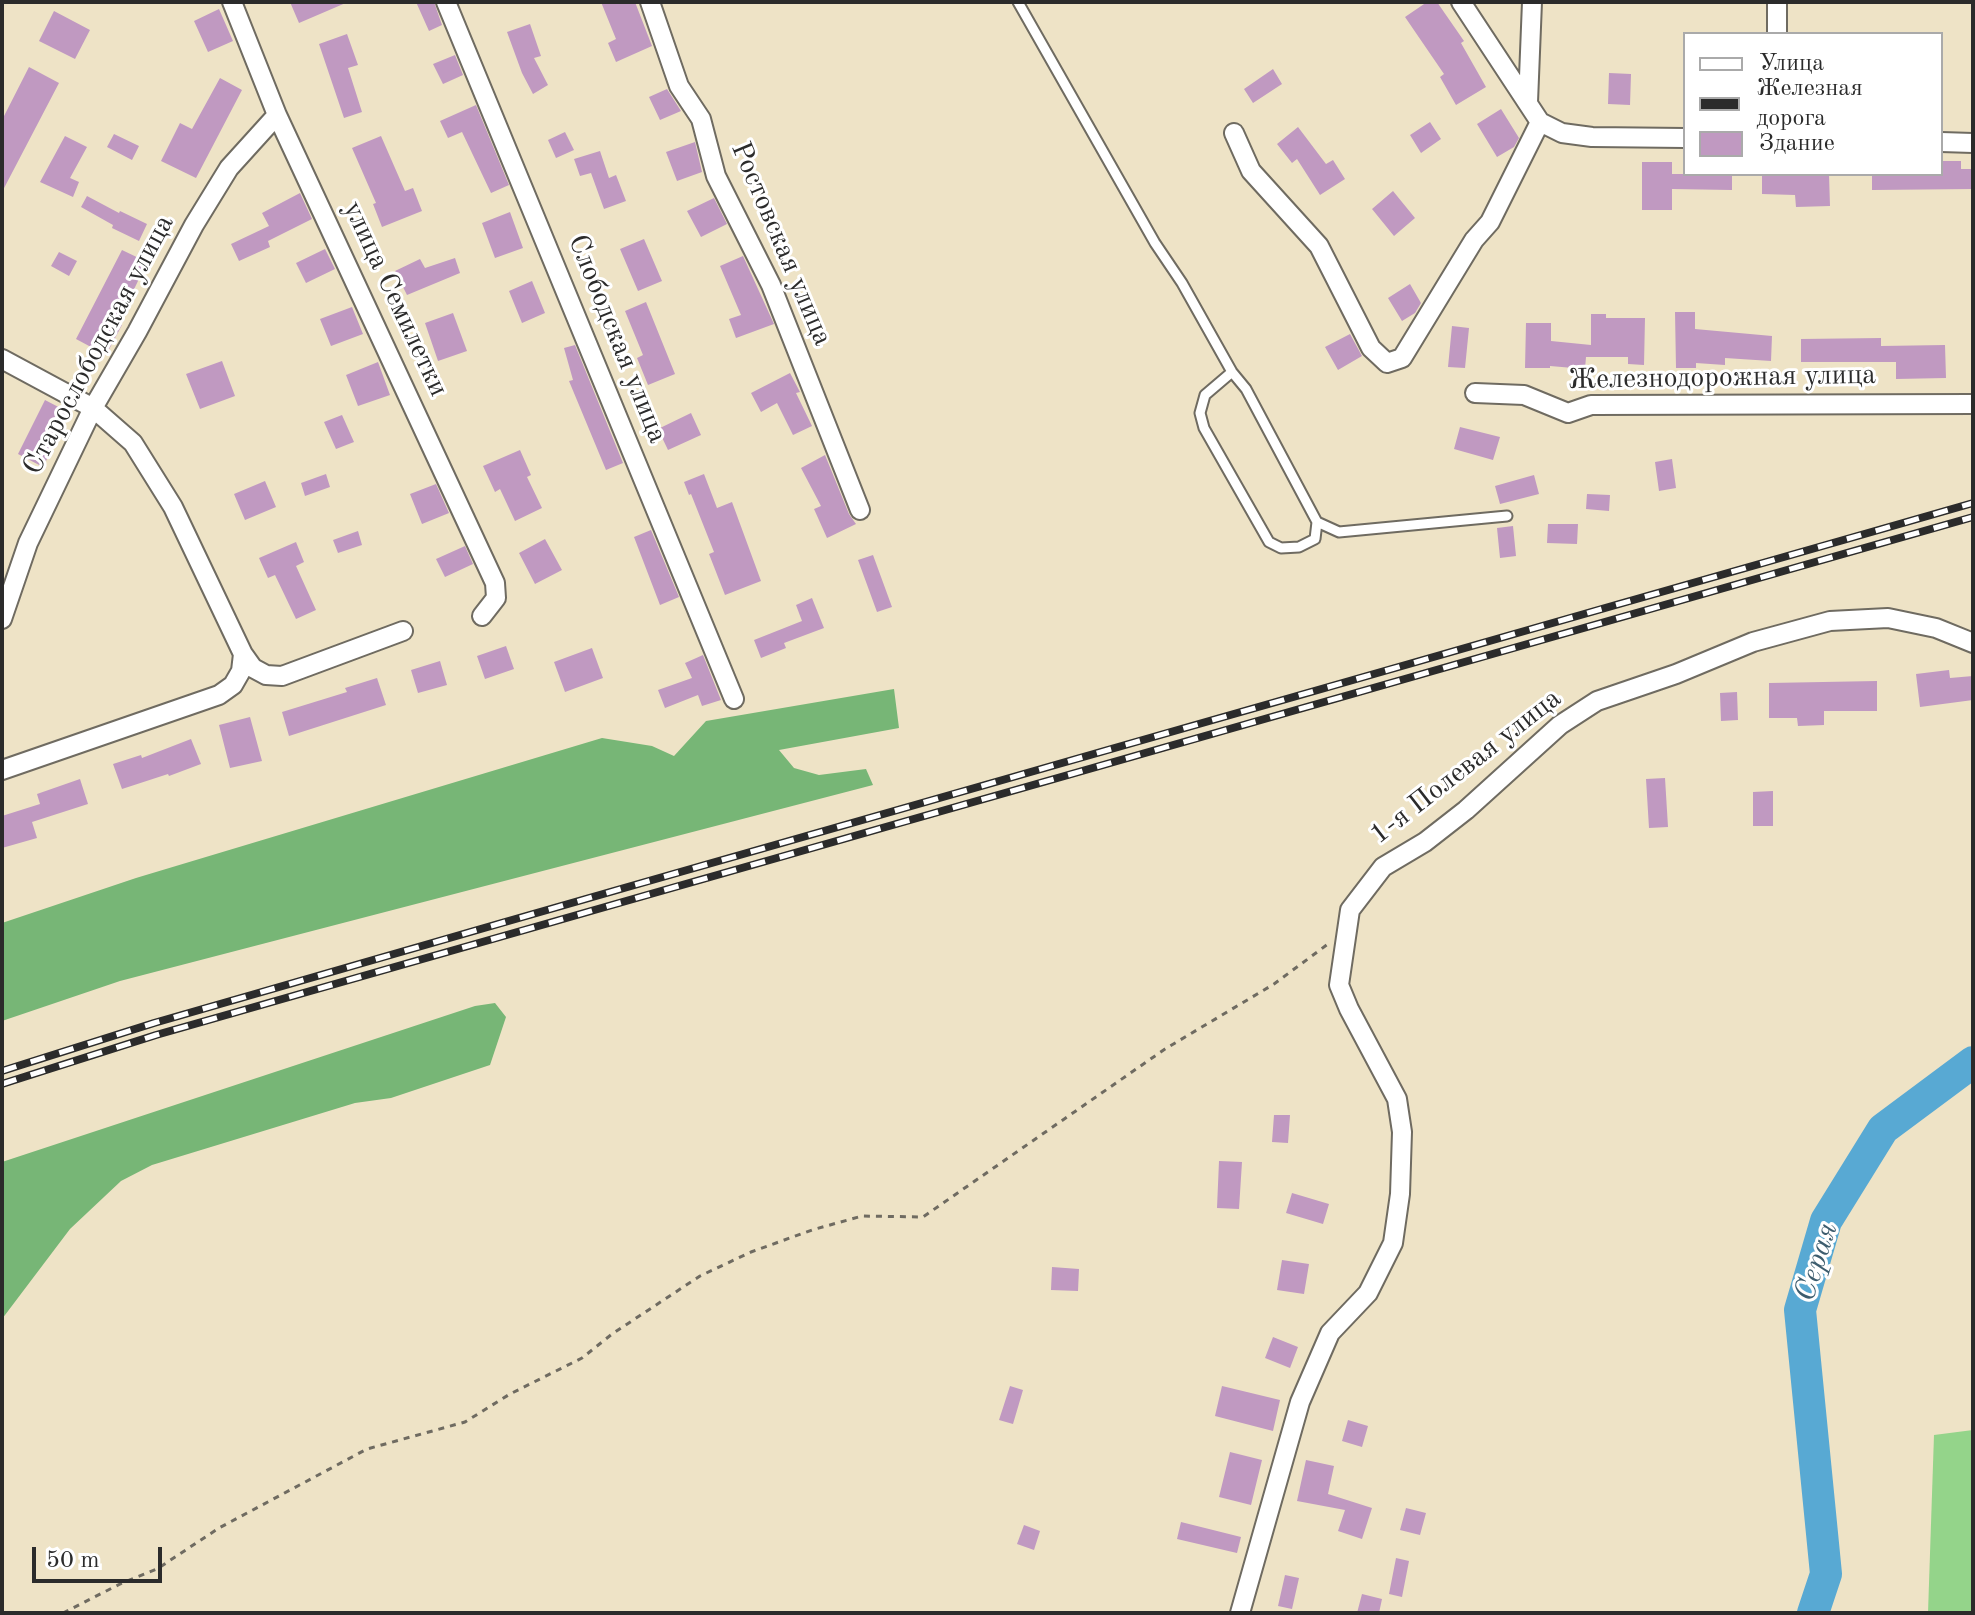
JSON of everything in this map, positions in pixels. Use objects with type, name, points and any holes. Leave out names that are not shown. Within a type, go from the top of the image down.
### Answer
[{"type":"street","name":"улица Семилетки","points":[[232,2],[277,115],[495,583],[496,598],[482,616]]},
{"type":"street","name":"Слободская улица","points":[[446,2],[734,699]]},
{"type":"street","name":"Ростовская улица","points":[[650,2],[679,86],[701,119],[716,176],[771,285],[860,510]]},
{"type":"street","points":[[1461,2],[1540,122],[1562,133],[1592,137],[1683,138]]},
{"type":"street","points":[[1528,102],[1532,2]]},
{"type":"street","points":[[1777,2],[1777,32]]},
{"type":"street","name":"Старослободская улица","points":[[2,619],[28,543],[93,408],[229,168],[277,115]]},
{"type":"street","points":[[1234,133],[1251,171],[1319,246],[1371,348],[1387,363],[1402,358],[1474,240],[1490,222],[1540,122]]},
{"type":"street","points":[[1943,142],[1973,143]]},
{"type":"street","points":[[2,359],[93,408],[133,443],[173,507],[243,654],[253,668],[266,675],[282,676],[403,631]]},
{"type":"street","name":"Железнодорожная улица","points":[[1475,393],[1524,395],[1568,413],[1591,405],[1973,404]]},
{"type":"street","name":"1-я Полевая улица","points":[[1240,1613],[1300,1402],[1330,1333],[1368,1293],[1393,1243],[1400,1194],[1402,1132],[1397,1099],[1339,985],[1350,910],[1383,867],[1425,842],[1466,810],[1560,725],[1597,701],[1676,674],[1753,642],[1830,621],[1888,618],[1936,628],[1973,643]]},
{"type":"street","points":[[2,770],[219,695],[233,685],[241,671],[243,654]]},
{"type":"lane","points":[[1018,2],[1155,243],[1182,283],[1232,372],[1246,389],[1317,522],[1315,539],[1299,547],[1281,548],[1269,542],[1204,428],[1200,413],[1205,395],[1232,372]]},
{"type":"lane","points":[[1317,522],[1339,532],[1507,516]]},
{"type":"path","points":[[63,1613],[157,1569],[219,1528],[367,1449],[465,1422],[510,1394],[582,1358],[612,1334],[712,1270],[812,1230],[862,1216],[923,1217],[1165,1049],[1274,984],[1347,930]]},
{"type":"green space","points":[[894,689],[899,728],[779,750],[794,768],[819,775],[866,769],[873,785],[120,981],[2,1021],[2,923],[136,878],[602,738],[652,746],[674,756],[706,721]]},
{"type":"green space","points":[[495,1003],[506,1017],[490,1065],[391,1098],[355,1103],[152,1165],[121,1181],[70,1229],[2,1319],[2,1162],[475,1006]]},
{"type":"green space","points":[[1973,1430],[1973,1613],[1928,1613],[1934,1435]]},
{"type":"building","points":[[290,2],[348,2],[299,23]]},
{"type":"building","points":[[416,2],[434,2],[442,25],[429,31]]},
{"type":"building","points":[[601,2],[635,2],[652,46],[616,62],[608,43],[616,39]]},
{"type":"building","points":[[1427,2],[1437,2],[1464,41],[1461,43],[1486,87],[1456,105],[1440,77],[1444,74],[1405,17]]},
{"type":"building","points":[[219,9],[233,41],[208,52],[194,21]]},
{"type":"building","points":[[54,11],[90,30],[75,59],[39,41]]},
{"type":"building","points":[[530,24],[541,56],[534,58],[548,85],[533,94],[507,32]]},
{"type":"building","points":[[347,34],[358,65],[348,68],[362,112],[344,118],[319,44]]},
{"type":"building","points":[[455,55],[463,75],[443,84],[433,64]]},
{"type":"building","points":[[29,67],[59,83],[2,192],[2,120]]},
{"type":"building","points":[[1273,69],[1282,84],[1253,103],[1244,89]]},
{"type":"building","points":[[1609,73],[1631,74],[1630,105],[1608,104]]},
{"type":"building","points":[[220,78],[242,90],[196,178],[161,161],[180,123],[192,129]]},
{"type":"building","points":[[667,89],[681,111],[660,120],[649,97]]},
{"type":"building","points":[[476,105],[509,185],[491,193],[462,132],[448,138],[440,121]]},
{"type":"building","points":[[1501,109],[1519,138],[1514,147],[1497,157],[1477,124]]},
{"type":"building","points":[[1430,122],[1441,139],[1421,153],[1410,135]]},
{"type":"building","points":[[1298,127],[1326,164],[1333,160],[1345,179],[1320,195],[1297,159],[1292,163],[1277,144]]},
{"type":"building","points":[[565,132],[574,150],[556,158],[548,140]]},
{"type":"building","points":[[114,134],[139,146],[132,160],[107,147]]},
{"type":"building","points":[[65,136],[87,147],[70,178],[79,182],[73,197],[40,182]]},
{"type":"building","points":[[381,136],[405,191],[413,188],[422,211],[382,227],[373,204],[376,203],[352,148]]},
{"type":"building","points":[[695,142],[702,172],[677,181],[666,152]]},
{"type":"building","points":[[600,151],[609,178],[616,175],[626,201],[604,209],[591,173],[580,176],[574,159]]},
{"type":"building","points":[[1943,161],[1961,161],[1961,169],[1973,169],[1973,189],[1872,190],[1872,176],[1943,176]]},
{"type":"building","points":[[1642,162],[1672,162],[1672,174],[1683,176],[1732,176],[1732,190],[1672,189],[1672,210],[1642,210]]},
{"type":"building","points":[[1762,176],[1829,176],[1830,206],[1796,207],[1795,195],[1762,194]]},
{"type":"building","points":[[1393,191],[1415,218],[1394,236],[1372,209]]},
{"type":"building","points":[[300,193],[312,219],[268,241],[270,247],[239,261],[231,244],[269,226],[262,213]]},
{"type":"building","points":[[87,196],[147,224],[139,241],[112,228],[113,225],[81,207]]},
{"type":"building","points":[[714,198],[727,224],[701,237],[687,211]]},
{"type":"building","points":[[510,212],[523,248],[495,258],[482,223]]},
{"type":"building","points":[[644,239],[662,281],[638,291],[620,249]]},
{"type":"building","points":[[325,249],[335,269],[306,283],[296,263]]},
{"type":"building","points":[[122,250],[147,262],[118,323],[122,325],[106,355],[76,339]]},
{"type":"building","points":[[59,252],[77,261],[69,276],[51,266]]},
{"type":"building","points":[[743,256],[774,324],[736,338],[729,319],[741,315],[720,266]]},
{"type":"building","points":[[455,258],[460,273],[407,295],[395,271],[420,259],[425,268]]},
{"type":"building","points":[[532,281],[545,313],[522,323],[509,291]]},
{"type":"building","points":[[1410,284],[1421,303],[1415,313],[1402,321],[1388,298]]},
{"type":"building","points":[[646,302],[675,374],[648,385],[637,358],[643,355],[625,311]]},
{"type":"building","points":[[352,307],[363,334],[331,346],[320,319]]},
{"type":"building","points":[[1675,312],[1695,312],[1695,329],[1772,336],[1771,361],[1725,358],[1725,365],[1696,363],[1696,368],[1676,368]]},
{"type":"building","points":[[453,313],[467,351],[438,361],[425,323]]},
{"type":"building","points":[[1591,314],[1606,314],[1606,318],[1645,318],[1644,365],[1628,364],[1628,357],[1586,357],[1585,369],[1550,366],[1525,368],[1526,323],[1551,323],[1551,341],[1591,345]]},
{"type":"building","points":[[1452,326],[1469,328],[1465,368],[1448,367]]},
{"type":"building","points":[[1350,334],[1362,356],[1338,370],[1325,347]]},
{"type":"building","points":[[1881,338],[1881,346],[1945,345],[1946,378],[1896,379],[1896,362],[1801,362],[1801,339]]},
{"type":"building","points":[[575,345],[623,463],[606,470],[569,381],[573,380],[564,348]]},
{"type":"building","points":[[222,361],[235,396],[200,409],[186,374]]},
{"type":"building","points":[[378,362],[390,395],[358,406],[346,375]]},
{"type":"building","points":[[790,373],[812,426],[793,435],[777,403],[761,412],[751,393]]},
{"type":"building","points":[[45,400],[70,413],[43,467],[18,454]]},
{"type":"building","points":[[691,413],[701,435],[668,450],[658,429]]},
{"type":"building","points":[[342,415],[354,442],[336,449],[324,422]]},
{"type":"building","points":[[1460,427],[1500,437],[1493,460],[1454,449]]},
{"type":"building","points":[[520,450],[531,475],[527,477],[542,508],[515,521],[500,489],[495,492],[483,466]]},
{"type":"building","points":[[825,455],[856,524],[827,538],[814,509],[821,506],[801,468]]},
{"type":"building","points":[[1672,459],[1676,488],[1659,491],[1655,462]]},
{"type":"building","points":[[326,474],[330,487],[305,496],[301,483]]},
{"type":"building","points":[[704,474],[717,508],[732,502],[761,581],[725,595],[709,554],[714,552],[684,482]]},
{"type":"building","points":[[1534,475],[1539,494],[1500,504],[1495,486]]},
{"type":"building","points":[[265,481],[276,507],[245,520],[234,494]]},
{"type":"building","points":[[436,484],[449,513],[422,524],[410,494]]},
{"type":"building","points":[[1587,494],[1610,495],[1609,511],[1586,509]]},
{"type":"building","points":[[1548,524],[1578,524],[1577,544],[1547,543]]},
{"type":"building","points":[[1513,526],[1516,556],[1500,558],[1497,528]]},
{"type":"building","points":[[651,530],[679,597],[660,605],[634,537]]},
{"type":"building","points":[[358,531],[362,545],[338,553],[333,540]]},
{"type":"building","points":[[545,539],[562,570],[535,584],[519,553]]},
{"type":"building","points":[[296,542],[304,562],[296,566],[316,610],[296,619],[275,575],[268,578],[259,558]]},
{"type":"building","points":[[465,546],[473,564],[445,577],[436,559]]},
{"type":"building","points":[[873,555],[892,607],[877,612],[858,560]]},
{"type":"building","points":[[812,598],[824,628],[784,643],[786,648],[761,658],[754,640],[802,621],[796,605]]},
{"type":"building","points":[[506,646],[514,669],[485,679],[477,656]]},
{"type":"building","points":[[592,648],[603,678],[565,692],[554,662]]},
{"type":"building","points":[[703,655],[721,700],[702,706],[698,695],[665,708],[658,690],[692,678],[685,663]]},
{"type":"building","points":[[440,661],[447,685],[418,693],[411,670]]},
{"type":"building","points":[[1949,670],[1950,678],[1973,676],[1973,700],[1920,707],[1916,674]]},
{"type":"building","points":[[377,678],[386,705],[289,736],[282,712],[347,692],[345,688]]},
{"type":"building","points":[[1877,681],[1877,711],[1824,711],[1824,725],[1798,726],[1797,718],[1769,718],[1769,683]]},
{"type":"building","points":[[1737,692],[1738,720],[1721,721],[1720,693]]},
{"type":"building","points":[[250,717],[262,761],[230,768],[219,725]]},
{"type":"building","points":[[191,739],[201,764],[122,789],[113,764],[141,755],[142,758]]},
{"type":"building","points":[[1665,778],[1668,827],[1649,828],[1646,779]]},
{"type":"building","points":[[80,779],[88,804],[32,822],[37,838],[2,848],[2,816],[40,804],[37,794]]},
{"type":"building","points":[[1773,791],[1773,826],[1753,826],[1753,792]]},
{"type":"building","points":[[1274,1115],[1290,1115],[1288,1143],[1272,1142]]},
{"type":"building","points":[[1219,1161],[1242,1162],[1239,1209],[1217,1208]]},
{"type":"building","points":[[1292,1193],[1329,1204],[1323,1224],[1286,1213]]},
{"type":"building","points":[[1282,1260],[1309,1264],[1304,1294],[1277,1290]]},
{"type":"building","points":[[1052,1267],[1079,1269],[1078,1291],[1051,1290]]},
{"type":"building","points":[[1273,1337],[1298,1347],[1290,1368],[1265,1358]]},
{"type":"building","points":[[1010,1386],[1023,1390],[1013,1424],[999,1420]]},
{"type":"building","points":[[1222,1386],[1280,1400],[1273,1431],[1215,1416]]},
{"type":"building","points":[[1348,1420],[1368,1426],[1362,1447],[1342,1441]]},
{"type":"building","points":[[1230,1452],[1262,1460],[1251,1505],[1219,1497]]},
{"type":"building","points":[[1306,1460],[1334,1466],[1328,1494],[1372,1508],[1362,1539],[1338,1531],[1345,1510],[1297,1501]]},
{"type":"building","points":[[1406,1508],[1426,1513],[1420,1535],[1400,1530]]},
{"type":"building","points":[[1181,1522],[1241,1537],[1237,1553],[1177,1539]]},
{"type":"building","points":[[1024,1525],[1040,1531],[1034,1550],[1017,1544]]},
{"type":"building","points":[[1396,1558],[1409,1561],[1402,1597],[1389,1594]]},
{"type":"building","points":[[1285,1575],[1299,1578],[1292,1609],[1278,1606]]},
{"type":"building","points":[[1362,1594],[1382,1599],[1379,1613],[1357,1613]]},
{"type":"waterway","name":"Серая","points":[[1813,1613],[1826,1574],[1800,1310],[1826,1221],[1883,1129],[1973,1062]]},
{"type":"railway","points":[[2,1071],[154,1023],[1973,503]]},
{"type":"railway","points":[[2,1084],[156,1035],[1973,517]]}]
